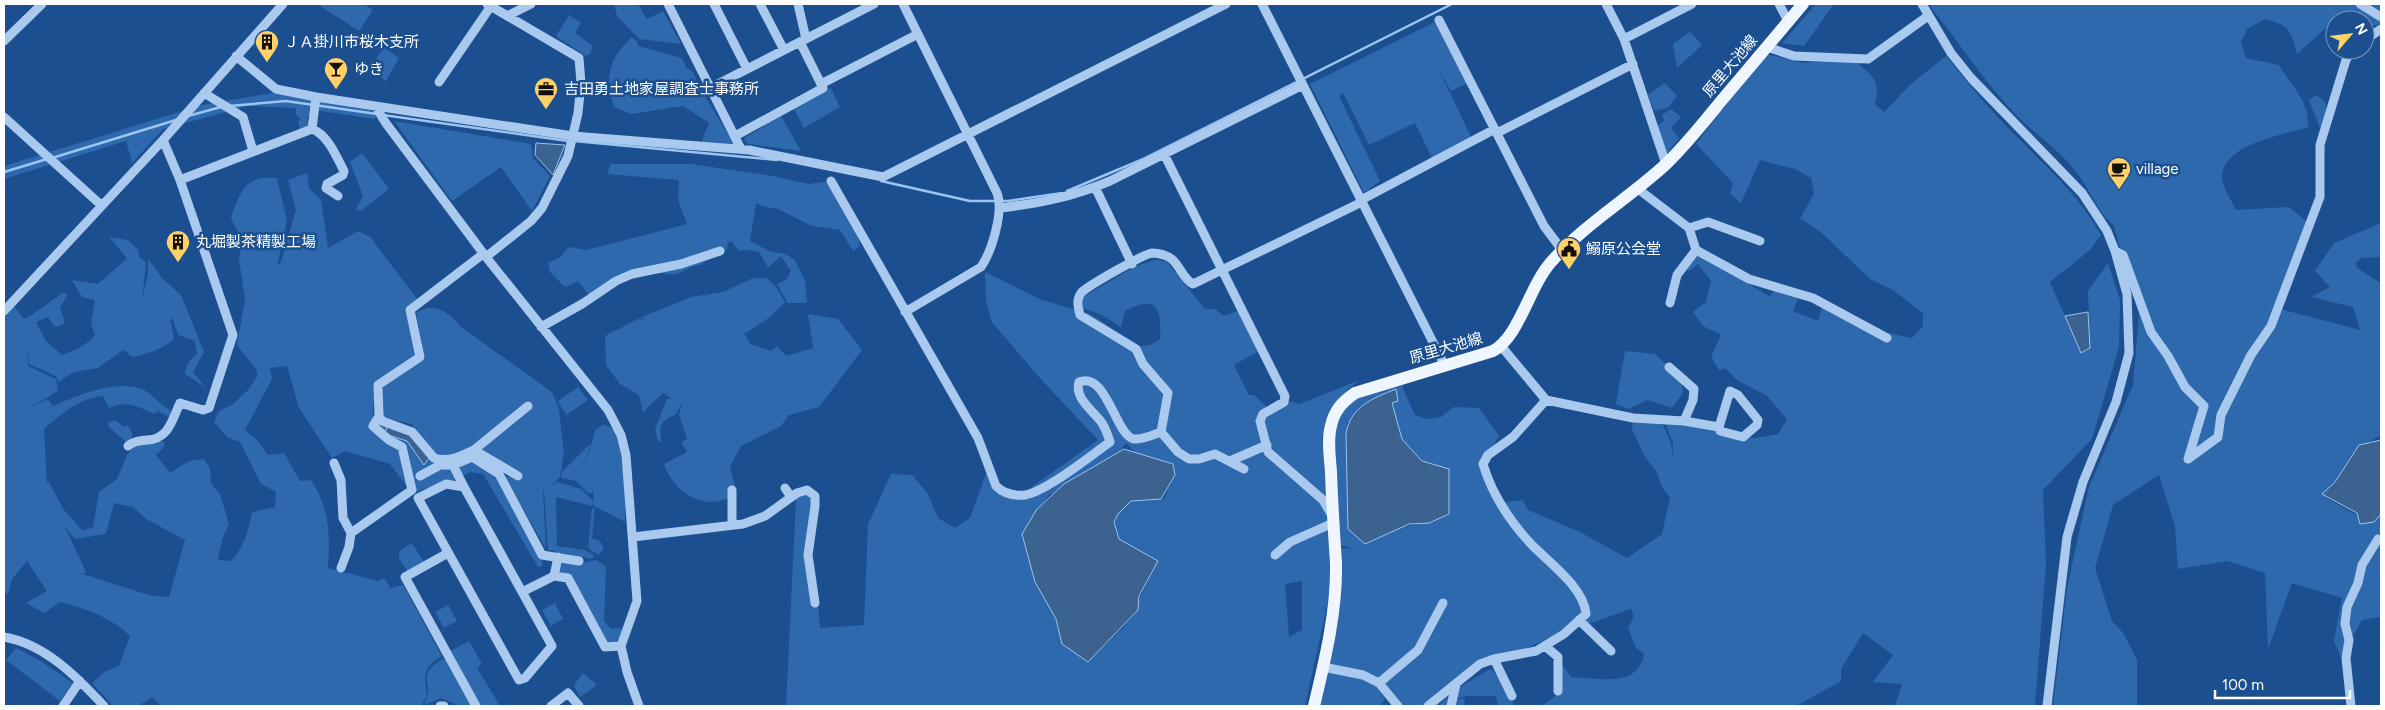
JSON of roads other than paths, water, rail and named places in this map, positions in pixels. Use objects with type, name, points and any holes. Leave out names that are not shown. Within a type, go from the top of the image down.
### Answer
[{"type":"main road","name":"原里大池線","points":[[1314,706],[1323,667],[1335,593],[1330,428],[1335,413],[1342,403],[1355,393],[1493,351],[1501,346],[1508,339],[1535,284],[1562,250],[1638,189],[1685,145],[1803,4]]},
{"type":"street","points":[[4,41],[42,4]]},
{"type":"street","points":[[4,311],[163,140],[283,4]]},
{"type":"street","points":[[507,16],[531,4]]},
{"type":"street","points":[[668,4],[741,149]]},
{"type":"street","points":[[714,4],[747,69]]},
{"type":"street","points":[[760,4],[784,50]]},
{"type":"street","points":[[735,136],[823,88],[803,40],[798,4]]},
{"type":"street","points":[[710,88],[874,4]]},
{"type":"street","points":[[903,4],[998,196],[1000,208],[988,256],[981,266],[905,312]]},
{"type":"street","points":[[236,56],[276,89],[316,98],[572,140],[741,149],[883,177],[1226,4]]},
{"type":"street","points":[[1262,4],[1445,366]]},
{"type":"street","points":[[1606,4],[1624,39],[1666,164]]},
{"type":"street","points":[[1624,39],[1692,4]]},
{"type":"street","points":[[1779,4],[1788,21]]},
{"type":"street","points":[[1922,4],[1951,54],[1971,78],[2082,193],[2107,231],[2115,251],[2127,294],[2129,353],[2116,402],[2083,482],[2067,537],[2047,706]]},
{"type":"street","points":[[2360,4],[2381,17]]},
{"type":"street","points":[[439,82],[489,5],[580,58],[582,83],[578,113],[568,156],[542,208],[531,221],[410,310],[420,357],[378,385],[379,416],[382,421],[412,432],[434,458],[445,461],[474,450],[528,406]]},
{"type":"street","points":[[1767,47],[1794,56],[1868,59],[1928,16]]},
{"type":"street","points":[[1439,20],[1544,226],[1562,250]]},
{"type":"street","points":[[821,84],[918,34]]},
{"type":"street","points":[[2115,251],[2123,255],[2150,332],[2168,356],[2185,387],[2204,406],[2188,459],[2218,437],[2221,415],[2251,356],[2270,326],[2320,197],[2320,145],[2346,60]]},
{"type":"street","points":[[1161,432],[1168,393],[1143,364],[1136,349],[1080,315],[1077,305],[1080,294],[1090,286],[1152,253],[1166,255],[1174,261],[1187,281],[1193,284],[1222,272],[1496,131],[1632,64]]},
{"type":"street","points":[[1000,208],[1044,203],[1077,195],[1304,86]]},
{"type":"street","points":[[204,93],[243,117],[254,151]]},
{"type":"street","points":[[312,129],[316,98]]},
{"type":"street","points":[[376,107],[385,122],[485,255],[608,410],[621,435],[626,455],[637,600],[621,646],[626,672],[639,706]]},
{"type":"street","points":[[4,117],[101,205]]},
{"type":"street","points":[[180,180],[312,129],[318,131],[328,142],[344,170],[343,175],[327,184],[326,188],[338,196]]},
{"type":"street","points":[[128,446],[133,441],[154,440],[163,436],[172,423],[180,403],[203,410],[209,408],[234,335],[180,180],[163,140]]},
{"type":"street","points":[[1164,154],[1285,396],[1284,402],[1263,414],[1260,421],[1268,452],[1323,500],[1333,520],[1290,542],[1275,555]]},
{"type":"street","points":[[831,181],[980,442],[996,486],[1001,490],[1012,495],[1019,495],[1041,488],[1110,442],[1102,423],[1084,402],[1078,390],[1079,382],[1092,381],[1114,408],[1122,430],[1127,436],[1136,439],[1161,432]]},
{"type":"street","points":[[1094,187],[1132,264]]},
{"type":"street","points":[[1638,189],[1689,228],[1696,250],[1749,279],[1813,298],[1887,338]]},
{"type":"street","points":[[1689,228],[1708,222],[1760,242]]},
{"type":"street","points":[[542,327],[582,304],[616,281],[632,274],[681,264],[720,250]]},
{"type":"street","points":[[1670,303],[1677,275],[1696,250]]},
{"type":"street","points":[[1501,346],[1546,400],[1633,418],[1684,421],[1719,427],[1720,430],[1743,437],[1757,425],[1758,420],[1738,395],[1730,391],[1719,427]]},
{"type":"street","points":[[1670,367],[1694,390],[1693,400],[1684,421]]},
{"type":"street","points":[[1428,706],[1480,664],[1494,659],[1536,651],[1564,634],[1586,614],[1585,606],[1566,578],[1532,545],[1503,508],[1487,477],[1483,464],[1488,455],[1513,437],[1546,400]]},
{"type":"street","points":[[351,532],[412,490],[402,447],[389,440],[373,426],[379,416]]},
{"type":"street","points":[[1161,432],[1178,452],[1189,460],[1215,454],[1244,469]]},
{"type":"street","points":[[1230,461],[1267,445]]},
{"type":"street","points":[[474,450],[518,476]]},
{"type":"street","points":[[420,476],[440,464],[453,465],[472,458],[499,474],[542,555],[579,560]]},
{"type":"street","points":[[334,463],[341,480],[343,518],[351,532],[349,547],[341,568]]},
{"type":"street","points":[[453,465],[552,646],[525,678],[519,680],[418,498],[446,484],[464,487]]},
{"type":"street","points":[[785,488],[794,492]]},
{"type":"street","points":[[732,490],[732,525]]},
{"type":"street","points":[[632,537],[732,525],[764,512],[794,492],[807,490],[815,496],[808,555],[816,603]]},
{"type":"street","points":[[2351,706],[2346,658],[2349,640],[2345,624],[2347,607],[2358,583],[2362,564],[2378,539]]},
{"type":"street","points":[[448,554],[405,577],[476,706]]},
{"type":"street","points":[[554,576],[558,557]]},
{"type":"street","points":[[522,592],[554,576],[568,578],[605,647],[621,646]]},
{"type":"street","points":[[1379,683],[1418,650],[1443,603]]},
{"type":"street","points":[[1579,620],[1610,651]]},
{"type":"street","points":[[4,637],[17,640],[48,656],[80,681],[104,706]]},
{"type":"street","points":[[1545,646],[1558,657],[1558,691]]},
{"type":"street","points":[[1494,659],[1512,696]]},
{"type":"street","points":[[1323,667],[1363,675],[1379,683],[1398,706]]},
{"type":"street","points":[[63,706],[80,681]]},
{"type":"street","points":[[1451,706],[1456,684]]},
{"type":"street","points":[[551,706],[568,693],[579,706]]},
{"type":"waterway","points":[[1067,191],[1141,160],[1452,4]]},
{"type":"waterway","points":[[229,106],[286,101],[377,114]]},
{"type":"waterway","points":[[188,116],[221,107]]},
{"type":"waterway","points":[[383,115],[568,141]]},
{"type":"waterway","points":[[52,158],[176,120]]},
{"type":"waterway","points":[[574,141],[777,160]]},
{"type":"waterway","points":[[4,172],[47,159]]},
{"type":"waterway","points":[[881,181],[970,201],[1008,201],[1062,193]]},
{"type":"place","name":"ＪＡ掛川市桜木支所","points":[[267,63]]},
{"type":"place","name":"ゆき","points":[[336,90]]},
{"type":"place","name":"吉田勇土地家屋調査士事務所","points":[[546,110]]},
{"type":"place","name":"village","points":[[2119,190]]},
{"type":"place","name":"丸堀製茶精製工場","points":[[178,263]]},
{"type":"place","name":"鰯原公会堂","points":[[1569,270]]}]
